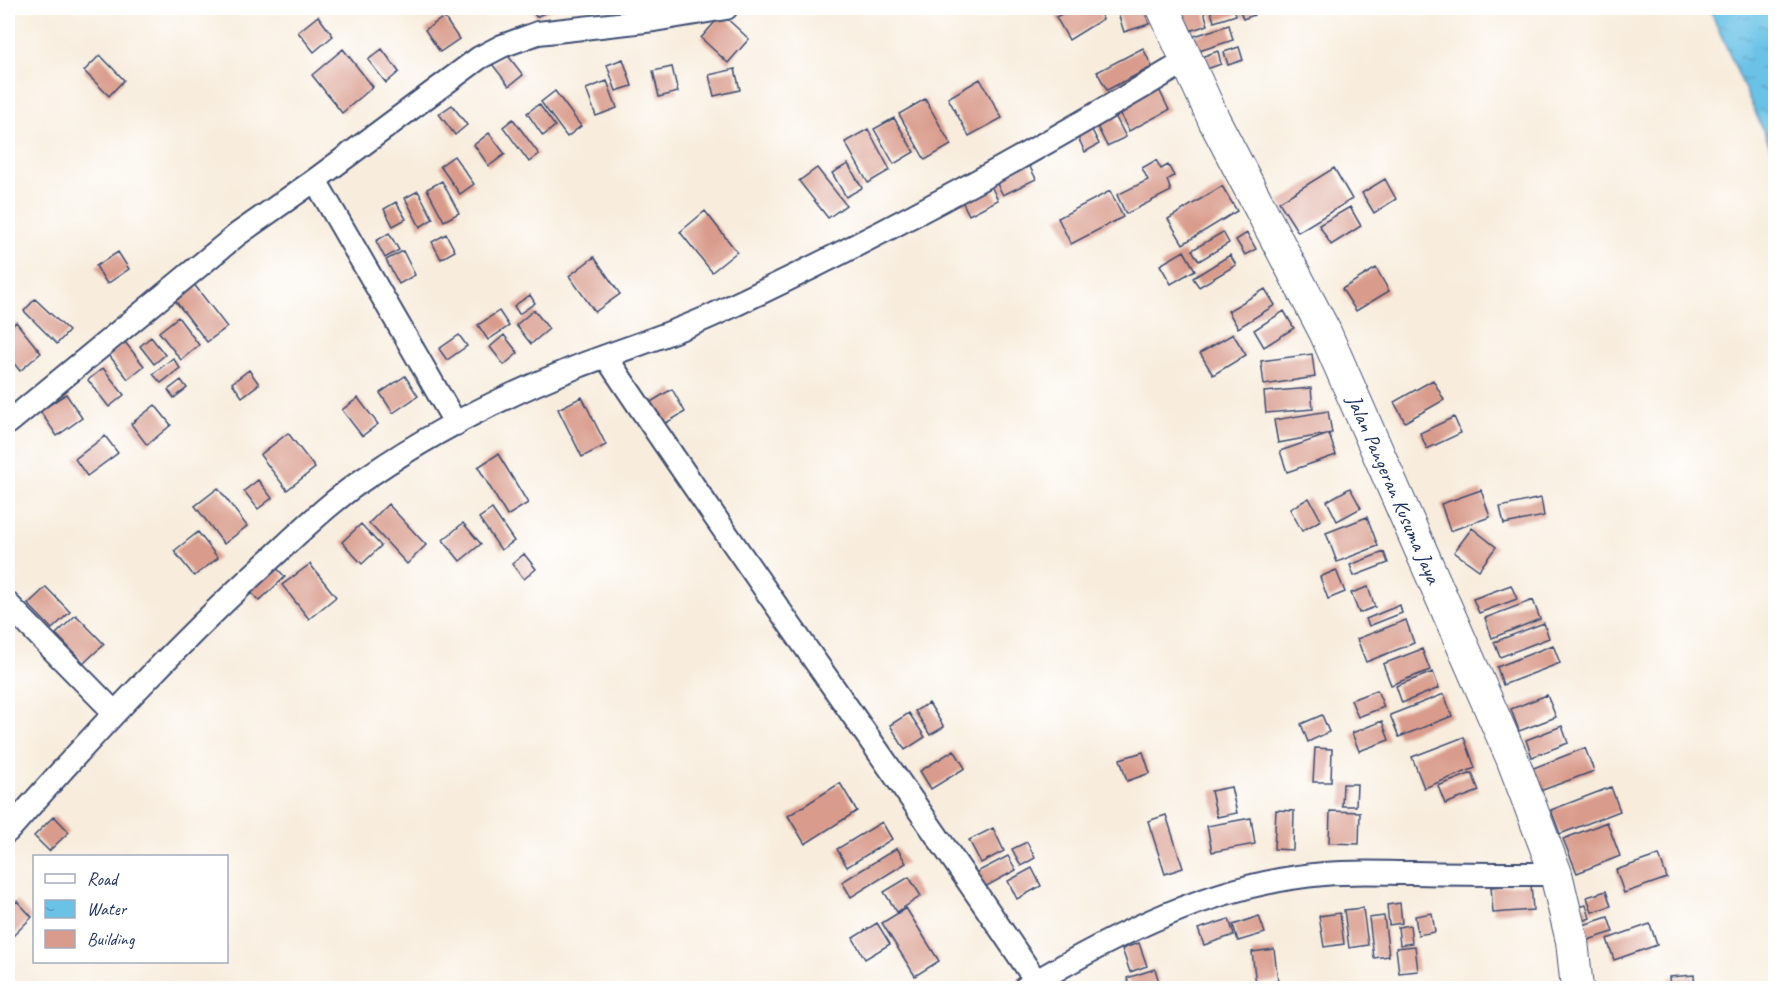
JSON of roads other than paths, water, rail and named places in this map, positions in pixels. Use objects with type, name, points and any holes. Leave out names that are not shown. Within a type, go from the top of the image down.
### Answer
[{"type":"street","points":[[8,423],[238,234],[315,180],[479,58],[502,46],[538,33],[654,20],[726,8]]},
{"type":"street","name":"Jalan Pangeran Kusuma Jaya","points":[[1163,8],[1214,120],[1325,332],[1512,758],[1556,874],[1572,941],[1577,988]]},
{"type":"street","points":[[8,831],[114,712],[206,617],[301,531],[365,478],[456,424],[544,381],[708,318],[829,260],[1004,168],[1186,61]]},
{"type":"street","points":[[315,180],[456,424]]},
{"type":"street","points":[[606,357],[720,526],[780,608],[1031,985],[1132,929],[1176,909],[1222,894],[1283,880],[1324,874],[1369,872],[1556,874]]},
{"type":"street","points":[[8,604],[114,712]]},
{"type":"water","points":[[1709,8],[1775,8],[1775,157]]}]
